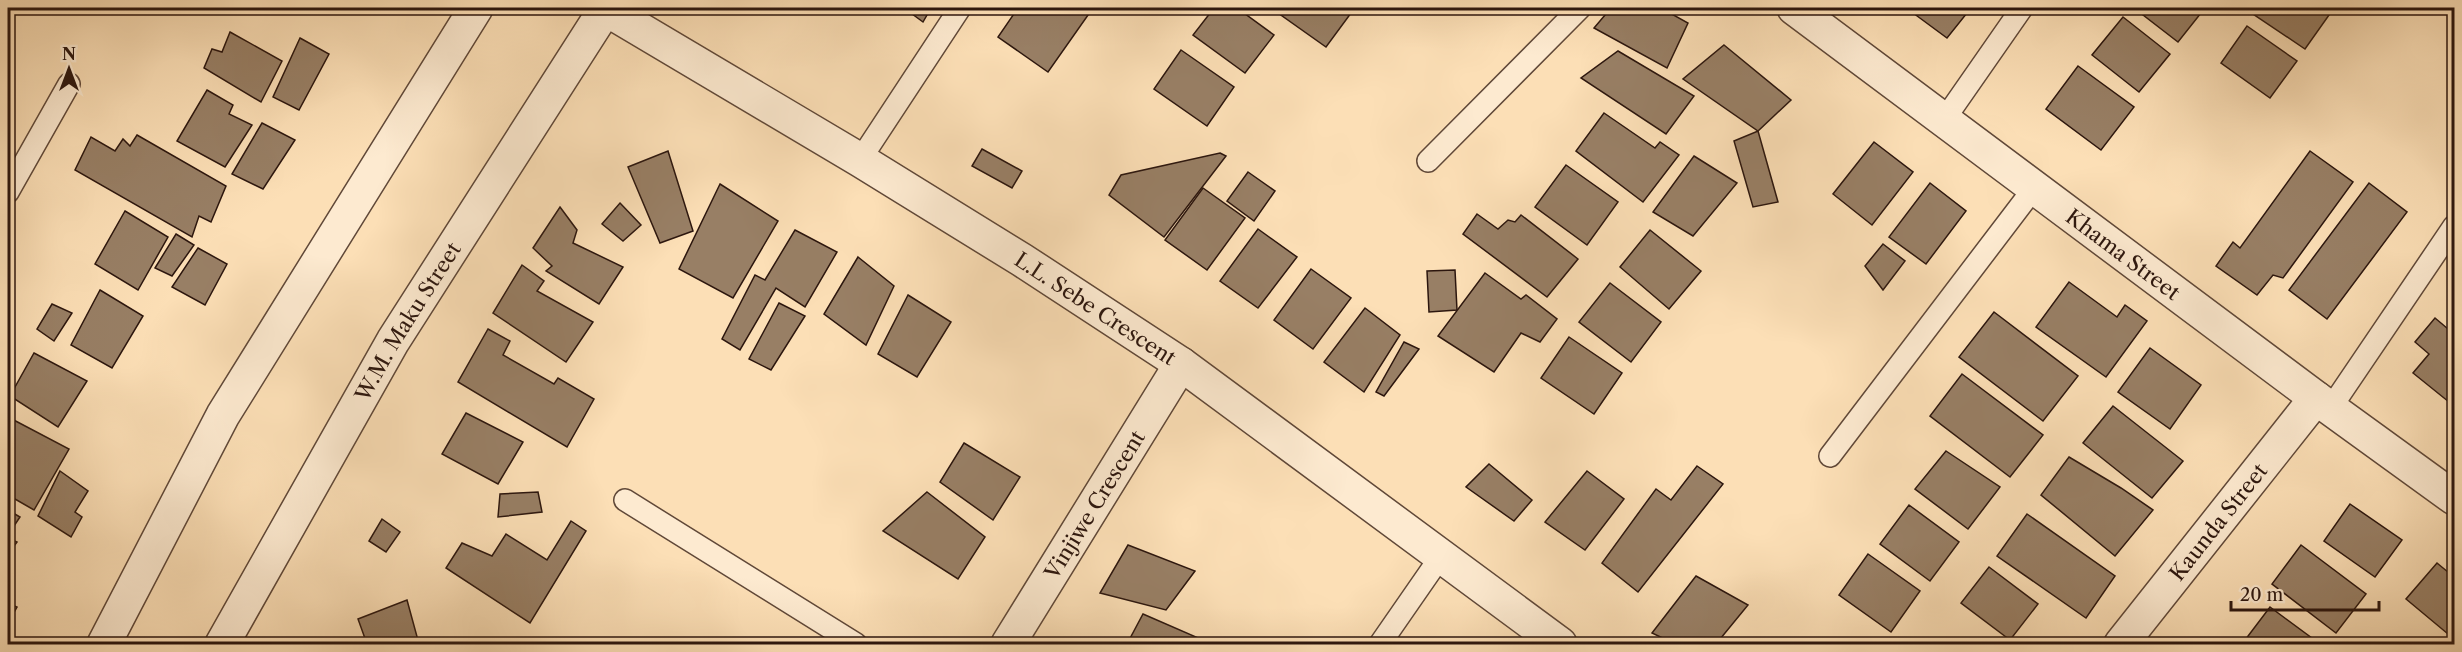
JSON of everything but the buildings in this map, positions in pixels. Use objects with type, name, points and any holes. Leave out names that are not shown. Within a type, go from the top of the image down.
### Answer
[{"type":"street","points":[[104,645],[223,415],[476,8]]},
{"type":"street","name":"L.L. Sebe Crescent","points":[[605,8],[1022,260],[1181,364],[1560,645]]},
{"type":"street","name":"W.M. Maku Street","points":[[222,645],[393,341],[605,8]]},
{"type":"street","name":"Khama Street","points":[[1794,8],[2323,404],[2454,498]]},
{"type":"street","name":"Vinjiwe Crescent","points":[[1008,645],[1181,364]]},
{"type":"street","name":"Kaunda Street","points":[[2121,645],[2323,404]]},
{"type":"lane","points":[[860,160],[960,8]]},
{"type":"lane","points":[[1428,161],[1580,8]]},
{"type":"lane","points":[[1944,120],[2022,8]]},
{"type":"lane","points":[[8,192],[69,84]]},
{"type":"lane","points":[[1830,456],[2034,188]]},
{"type":"lane","points":[[2323,404],[2454,226]]},
{"type":"lane","points":[[626,500],[856,645]]},
{"type":"lane","points":[[1380,645],[1441,556]]}]
